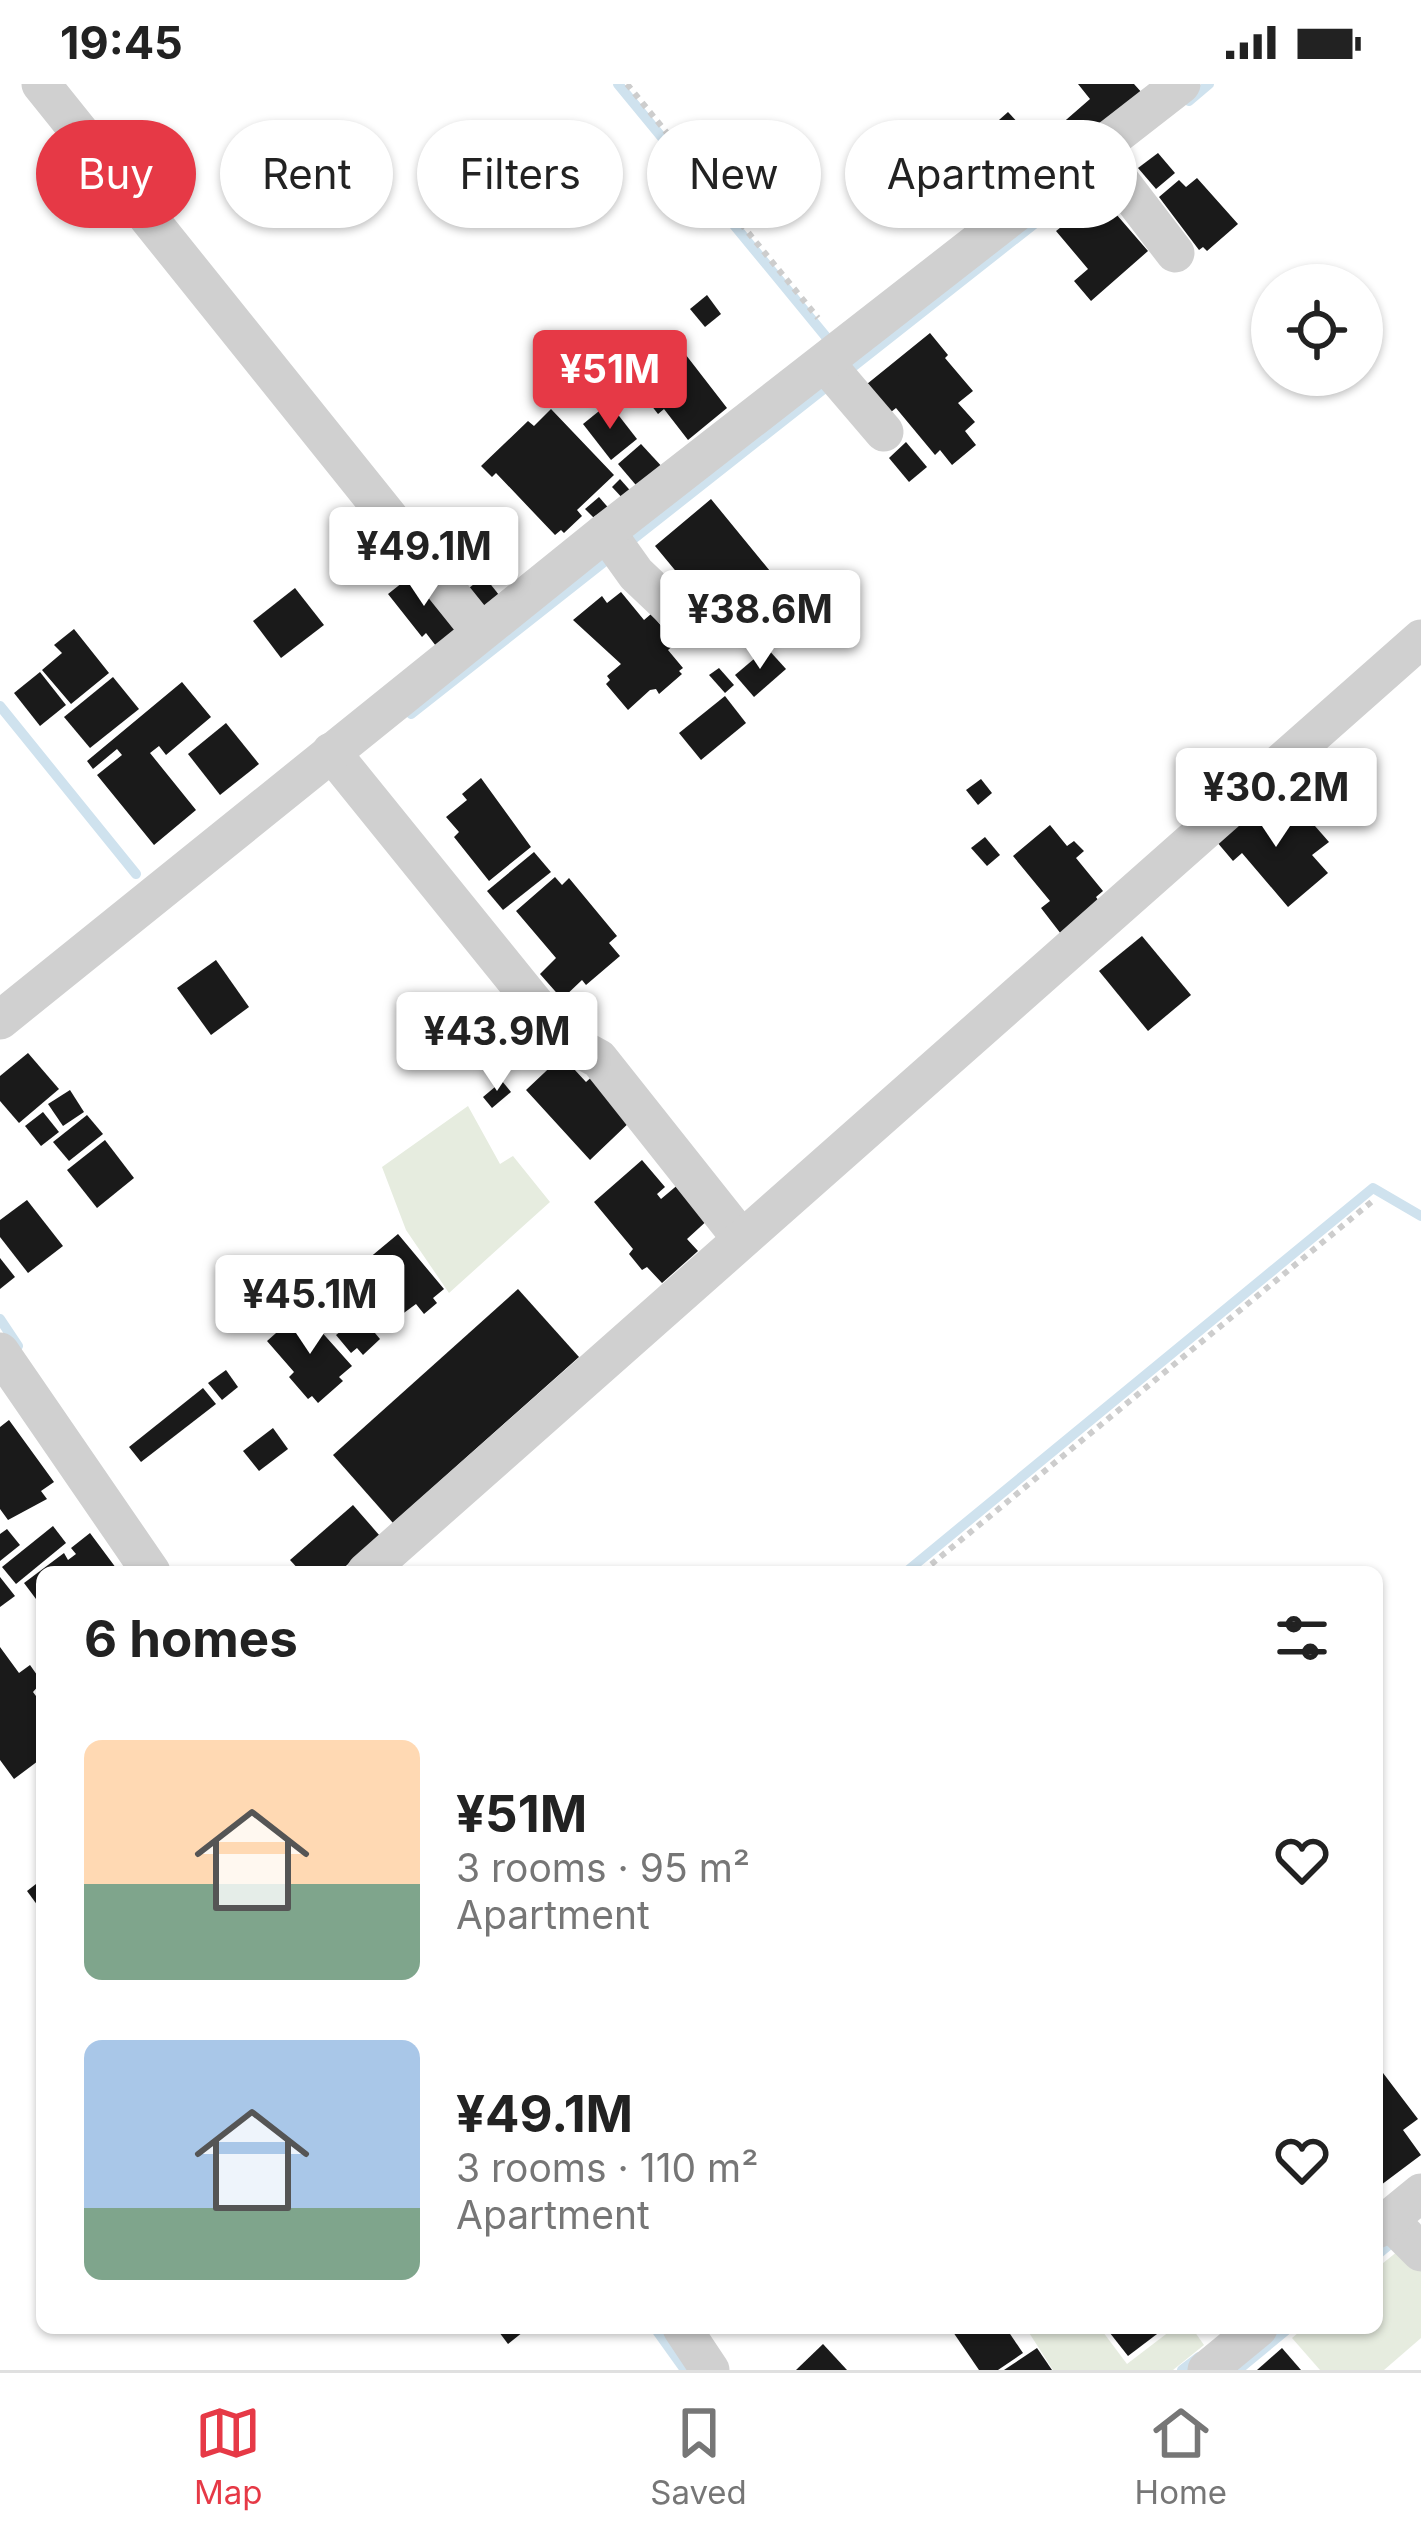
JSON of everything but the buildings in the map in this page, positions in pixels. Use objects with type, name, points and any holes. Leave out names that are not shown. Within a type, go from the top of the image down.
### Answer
[{"type":"street","points":[[41,84],[480,632]]},
{"type":"street","points":[[1137,129],[1181,84]]},
{"type":"street","points":[[1137,204],[1175,253]]},
{"type":"street","points":[[0,1020],[339,762],[480,632],[615,544],[1019,228]]},
{"type":"street","points":[[837,367],[884,433]]},
{"type":"street","points":[[615,544],[693,628]]},
{"type":"street","points":[[373,1566],[737,1232],[1421,639]]},
{"type":"street","points":[[339,762],[565,1040],[599,1059],[737,1232]]},
{"type":"street","points":[[0,1352],[147,1566]]},
{"type":"street","points":[[1398,2234],[1421,2193]]},
{"type":"street","points":[[686,2334],[710,2370]]},
{"type":"street","points":[[1207,2370],[1251,2334]]},
{"type":"path","points":[[627,84],[837,367]]},
{"type":"path","points":[[929,1566],[1376,1199]]},
{"type":"shaded area","points":[[468,1106],[500,1164],[513,1156],[550,1202],[449,1293],[406,1230],[382,1167]]},
{"type":"shaded area","points":[[1398,2251],[1421,2263],[1421,2338],[1384,2370],[1320,2370],[1292,2338],[1297,2334],[1383,2334],[1383,2263]]},
{"type":"shaded area","points":[[1030,2334],[1104,2334],[1127,2364],[1166,2334],[1196,2334],[1204,2345],[1173,2370],[1053,2370]]},
{"type":"waterway","points":[[618,84],[827,338]]},
{"type":"waterway","points":[[1189,101],[1209,84]]},
{"type":"waterway","points":[[845,373],[1029,228]]},
{"type":"waterway","points":[[411,714],[830,384]]},
{"type":"waterway","points":[[0,706],[136,874]]},
{"type":"waterway","points":[[913,1566],[1373,1188],[1421,1216]]},
{"type":"waterway","points":[[0,1319],[18,1346]]},
{"type":"waterway","points":[[1383,2250],[1395,2240]]},
{"type":"waterway","points":[[659,2334],[685,2370]]},
{"type":"waterway","points":[[1238,2370],[1282,2334]]},
{"type":"waterway","points":[[1182,2370],[1199,2357]]}]
